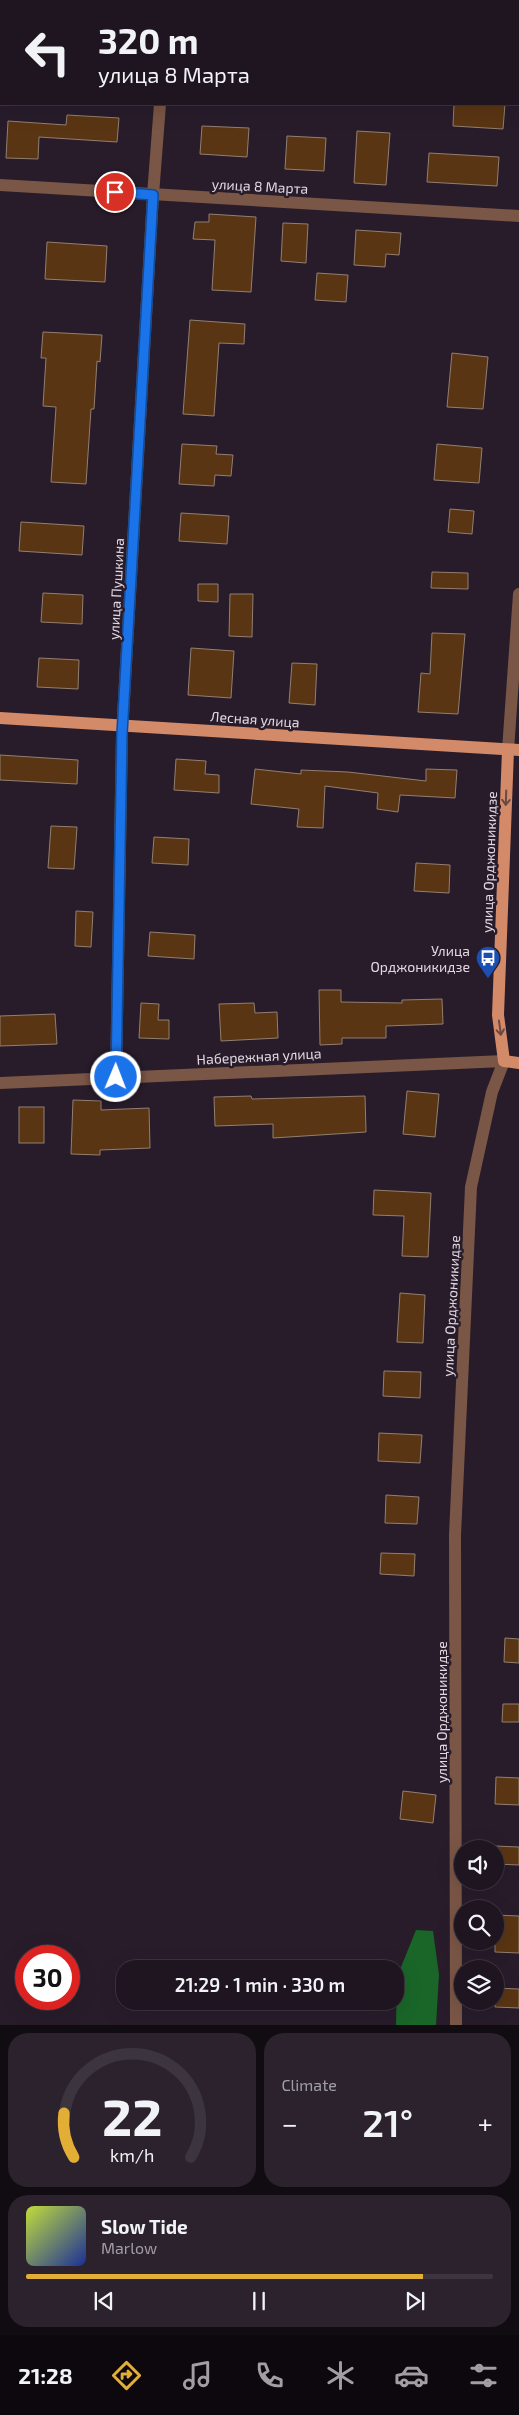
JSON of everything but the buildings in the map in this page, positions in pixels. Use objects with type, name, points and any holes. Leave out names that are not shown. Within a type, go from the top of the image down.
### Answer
[{"type":"main road","name":"Лесная улица","points":[[0,718],[514,750]]},
{"type":"main road","name":"улица Орджоникидзе","points":[[504,1061],[498,1015],[514,750]]},
{"type":"main road","name":"Набережная улица","points":[[504,1061],[519,1063]]},
{"type":"street","name":"улица Пушкина","points":[[116,1077],[123,726],[153,195],[160,105]]},
{"type":"street","name":"улица 8 Марта","points":[[0,185],[519,216]]},
{"type":"street","name":"улица Орджоникидзе","points":[[514,750],[519,594]]},
{"type":"street","name":"улица Орджоникидзе","points":[[456,2025],[455,1534],[471,1187],[492,1092],[504,1061]]},
{"type":"street","name":"Набережная улица","points":[[0,1083],[504,1061]]},
{"type":"green space","points":[[416,1930],[433,1931],[439,1975],[436,2025],[396,2025],[396,2010],[404,2010],[404,1960]]},
{"type":"place","name":"Улица Орджоникидзе","points":[[488,979]]},
{"type":"route","points":[[115,192],[153,195],[122,734],[116,1077]]}]
